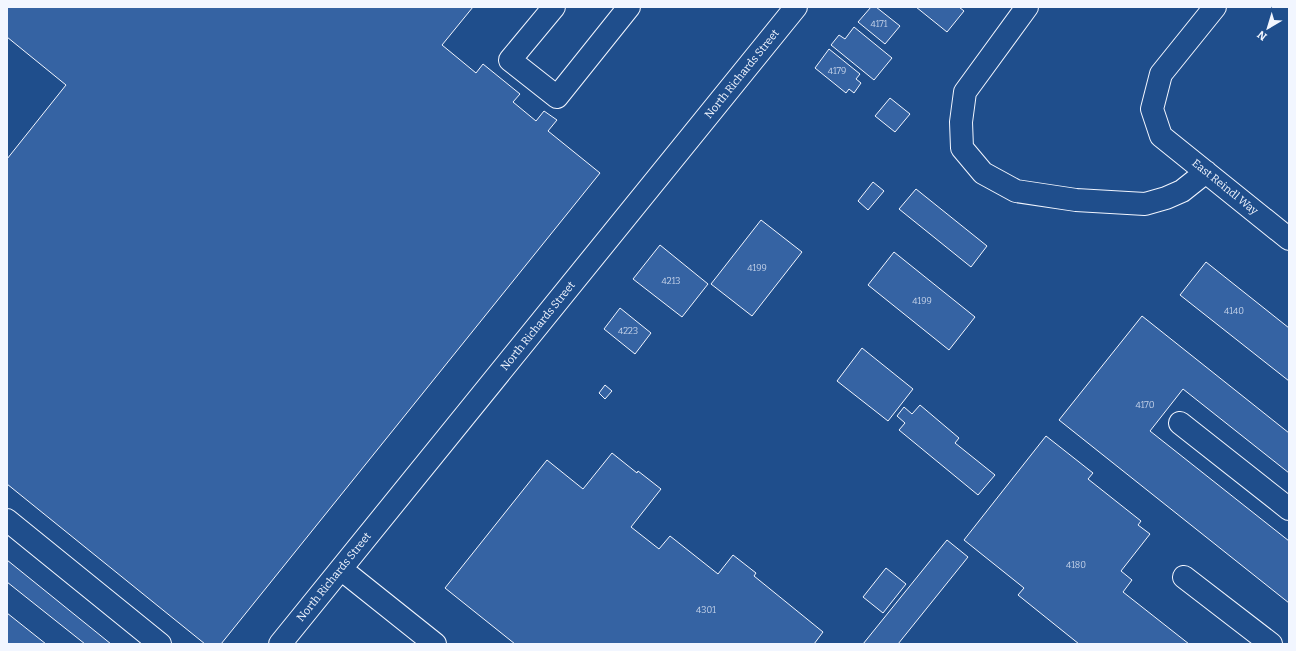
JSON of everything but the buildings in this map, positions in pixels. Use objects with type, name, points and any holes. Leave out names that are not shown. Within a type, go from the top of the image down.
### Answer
[{"type":"street","points":[[554,7],[510,60],[557,97],[628,7]]},
{"type":"street","name":"North Richards Street","points":[[280,644],[796,7]]},
{"type":"street","points":[[1027,7],[966,92],[961,122],[962,148],[983,173],[1016,191],[1076,200],[1145,204],[1166,198],[1182,191],[1206,172]]},
{"type":"street","name":"East Reindl Way","points":[[1215,7],[1161,74],[1152,109],[1161,136],[1289,239]]},
{"type":"street","points":[[1180,423],[1289,509]]},
{"type":"street","points":[[7,520],[160,644]]},
{"type":"street","points":[[341,569],[435,644]]},
{"type":"street","points":[[1184,577],[1271,644]]}]
